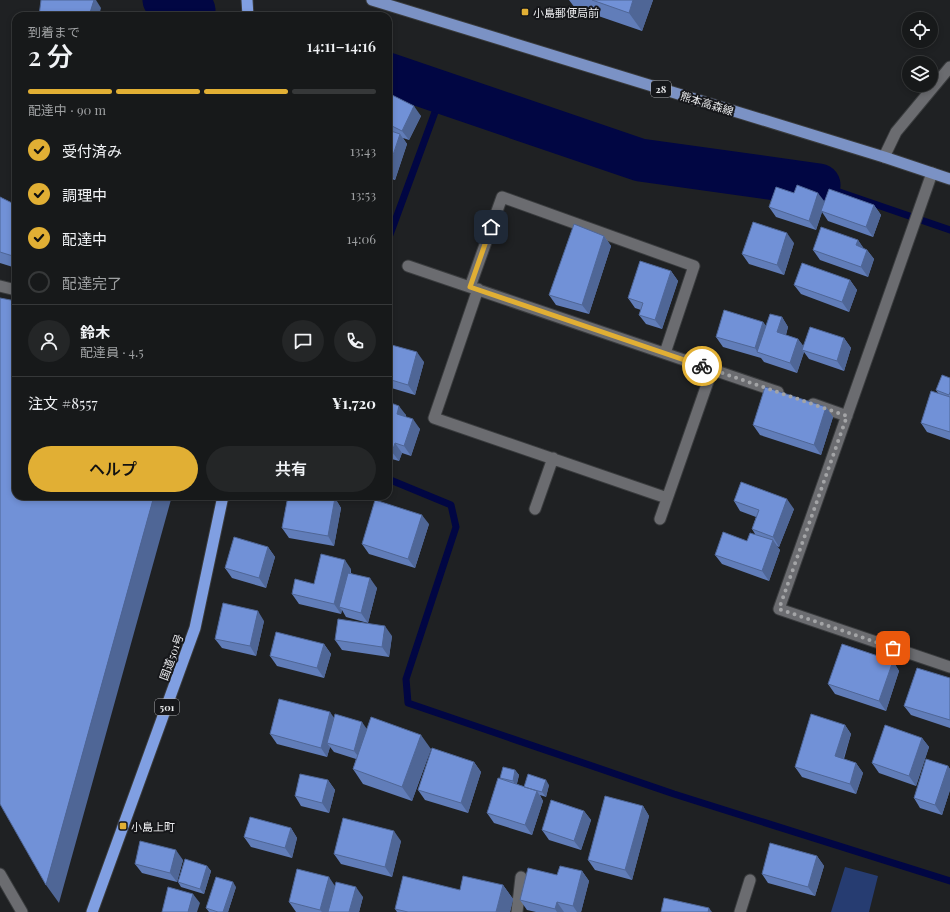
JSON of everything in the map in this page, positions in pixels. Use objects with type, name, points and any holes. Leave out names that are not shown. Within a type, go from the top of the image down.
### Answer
[{"type":"highway","points":[[248,0],[248,12]]},
{"type":"highway","name":"国道501号","points":[[92,912],[195,628],[222,500]]},
{"type":"main road","name":"熊本高森線","points":[[372,0],[884,156],[950,179]]},
{"type":"street","points":[[884,156],[896,132],[950,67]]},
{"type":"street","points":[[932,173],[779,609],[950,667]]},
{"type":"street","points":[[665,353],[694,266],[502,197],[434,418],[668,498]]},
{"type":"street","points":[[408,266],[787,395]]},
{"type":"street","points":[[0,286],[12,289]]},
{"type":"street","points":[[660,519],[712,370]]},
{"type":"street","points":[[802,400],[847,416]]},
{"type":"street","points":[[535,509],[553,458]]},
{"type":"street","points":[[0,874],[22,912]]},
{"type":"street","points":[[517,912],[521,877]]},
{"type":"street","points":[[740,912],[750,880]]},
{"type":"shaded area","points":[[845,867],[878,876],[869,912],[831,912]]},
{"type":"building","points":[[41,0],[94,0],[90,12],[40,12]]},
{"type":"building","points":[[592,0],[633,0],[629,13]]},
{"type":"building","points":[[392,95],[414,106],[402,131],[392,126]]},
{"type":"building","points":[[392,131],[400,134],[392,158]]},
{"type":"building","points":[[797,185],[818,193],[809,221],[769,207],[776,187],[794,193]]},
{"type":"building","points":[[829,189],[874,205],[866,227],[821,211]]},
{"type":"building","points":[[0,197],[12,203],[12,256],[0,252]]},
{"type":"building","points":[[753,222],[787,233],[777,265],[742,254]]},
{"type":"building","points":[[574,224],[604,236],[582,305],[549,295]]},
{"type":"building","points":[[821,227],[858,240],[856,245],[867,250],[861,267],[813,250]]},
{"type":"building","points":[[640,261],[671,271],[655,320],[639,315],[643,303],[628,298]]},
{"type":"building","points":[[802,263],[850,280],[842,302],[794,285]]},
{"type":"building","points":[[0,298],[12,300],[12,500],[153,500],[46,885],[0,804]]},
{"type":"building","points":[[724,310],[763,322],[755,348],[716,337]]},
{"type":"building","points":[[770,314],[782,317],[777,332],[798,339],[790,363],[757,352]]},
{"type":"building","points":[[810,327],[844,338],[837,361],[802,350]]},
{"type":"building","points":[[392,345],[417,352],[408,385],[392,380]]},
{"type":"building","points":[[942,375],[950,378],[949,395],[936,390]]},
{"type":"building","points":[[765,387],[826,407],[814,445],[753,425]]},
{"type":"building","points":[[931,391],[950,397],[950,432],[921,423]]},
{"type":"building","points":[[392,403],[399,406],[397,414],[413,419],[404,446],[395,443],[392,452]]},
{"type":"building","points":[[741,482],[787,499],[773,537],[752,529],[759,510],[734,501]]},
{"type":"building","points":[[287,500],[335,500],[328,536],[282,528]]},
{"type":"building","points":[[375,500],[422,515],[408,559],[362,544]]},
{"type":"building","points":[[723,532],[747,541],[750,533],[773,540],[762,571],[715,555]]},
{"type":"building","points":[[234,537],[268,547],[259,578],[225,568]]},
{"type":"building","points":[[321,554],[345,560],[334,604],[292,594],[295,579],[314,584]]},
{"type":"building","points":[[348,573],[370,578],[361,613],[339,607]]},
{"type":"building","points":[[223,603],[258,611],[250,646],[215,639]]},
{"type":"building","points":[[338,619],[385,626],[382,647],[335,640]]},
{"type":"building","points":[[276,632],[324,644],[317,668],[270,656]]},
{"type":"building","points":[[842,644],[893,661],[879,701],[828,684]]},
{"type":"building","points":[[917,668],[950,678],[950,720],[904,706]]},
{"type":"building","points":[[279,699],[330,712],[321,748],[270,734]]},
{"type":"building","points":[[335,714],[362,722],[354,751],[327,743]]},
{"type":"building","points":[[811,714],[845,725],[835,756],[856,763],[850,784],[795,767]]},
{"type":"building","points":[[371,717],[421,735],[402,787],[353,769]]},
{"type":"building","points":[[885,725],[922,738],[909,776],[872,763]]},
{"type":"building","points":[[432,748],[474,762],[461,803],[418,790]]},
{"type":"building","points":[[926,759],[948,766],[935,805],[914,798]]},
{"type":"building","points":[[503,767],[515,770],[513,781],[500,778]]},
{"type":"building","points":[[300,774],[328,780],[322,803],[295,796]]},
{"type":"building","points":[[528,774],[546,780],[542,792],[524,787]]},
{"type":"building","points":[[498,778],[537,791],[525,825],[487,813]]},
{"type":"building","points":[[605,796],[643,806],[625,870],[588,860]]},
{"type":"building","points":[[551,800],[584,811],[574,841],[542,830]]},
{"type":"building","points":[[250,817],[291,828],[285,848],[244,837]]},
{"type":"building","points":[[343,818],[394,831],[385,867],[334,854]]},
{"type":"building","points":[[140,841],[176,850],[170,873],[135,864]]},
{"type":"building","points":[[770,843],[817,856],[808,887],[762,874]]},
{"type":"building","points":[[185,859],[207,866],[200,889],[178,882]]},
{"type":"building","points":[[560,866],[582,871],[573,906],[557,902],[555,909],[520,900],[528,868],[557,875]]},
{"type":"building","points":[[297,869],[329,877],[320,910],[289,902]]},
{"type":"building","points":[[403,876],[460,890],[463,876],[503,885],[496,912],[408,912],[395,909]]},
{"type":"building","points":[[216,877],[233,882],[223,912],[206,908]]},
{"type":"building","points":[[336,882],[356,887],[349,912],[328,912]]},
{"type":"building","points":[[168,887],[193,894],[188,912],[162,912]]},
{"type":"building","points":[[664,898],[709,908],[708,912],[661,912]]},
{"type":"waterway","points":[[164,0],[194,10]]},
{"type":"waterway","points":[[392,75],[640,160],[819,185]]},
{"type":"waterway","points":[[392,229],[442,93]]},
{"type":"waterway","points":[[819,185],[950,230]]},
{"type":"waterway","points":[[392,481],[451,505],[456,527],[406,679],[408,703],[674,794],[950,881]]},
{"type":"way so far","points":[[702,366],[847,416],[779,609],[893,648]]},
{"type":"place","name":"小島郵便局前","points":[[525,12]]},
{"type":"place","name":"小島上町","points":[[123,826]]},
{"type":"route","points":[[491,227],[470,287],[702,366]]}]
